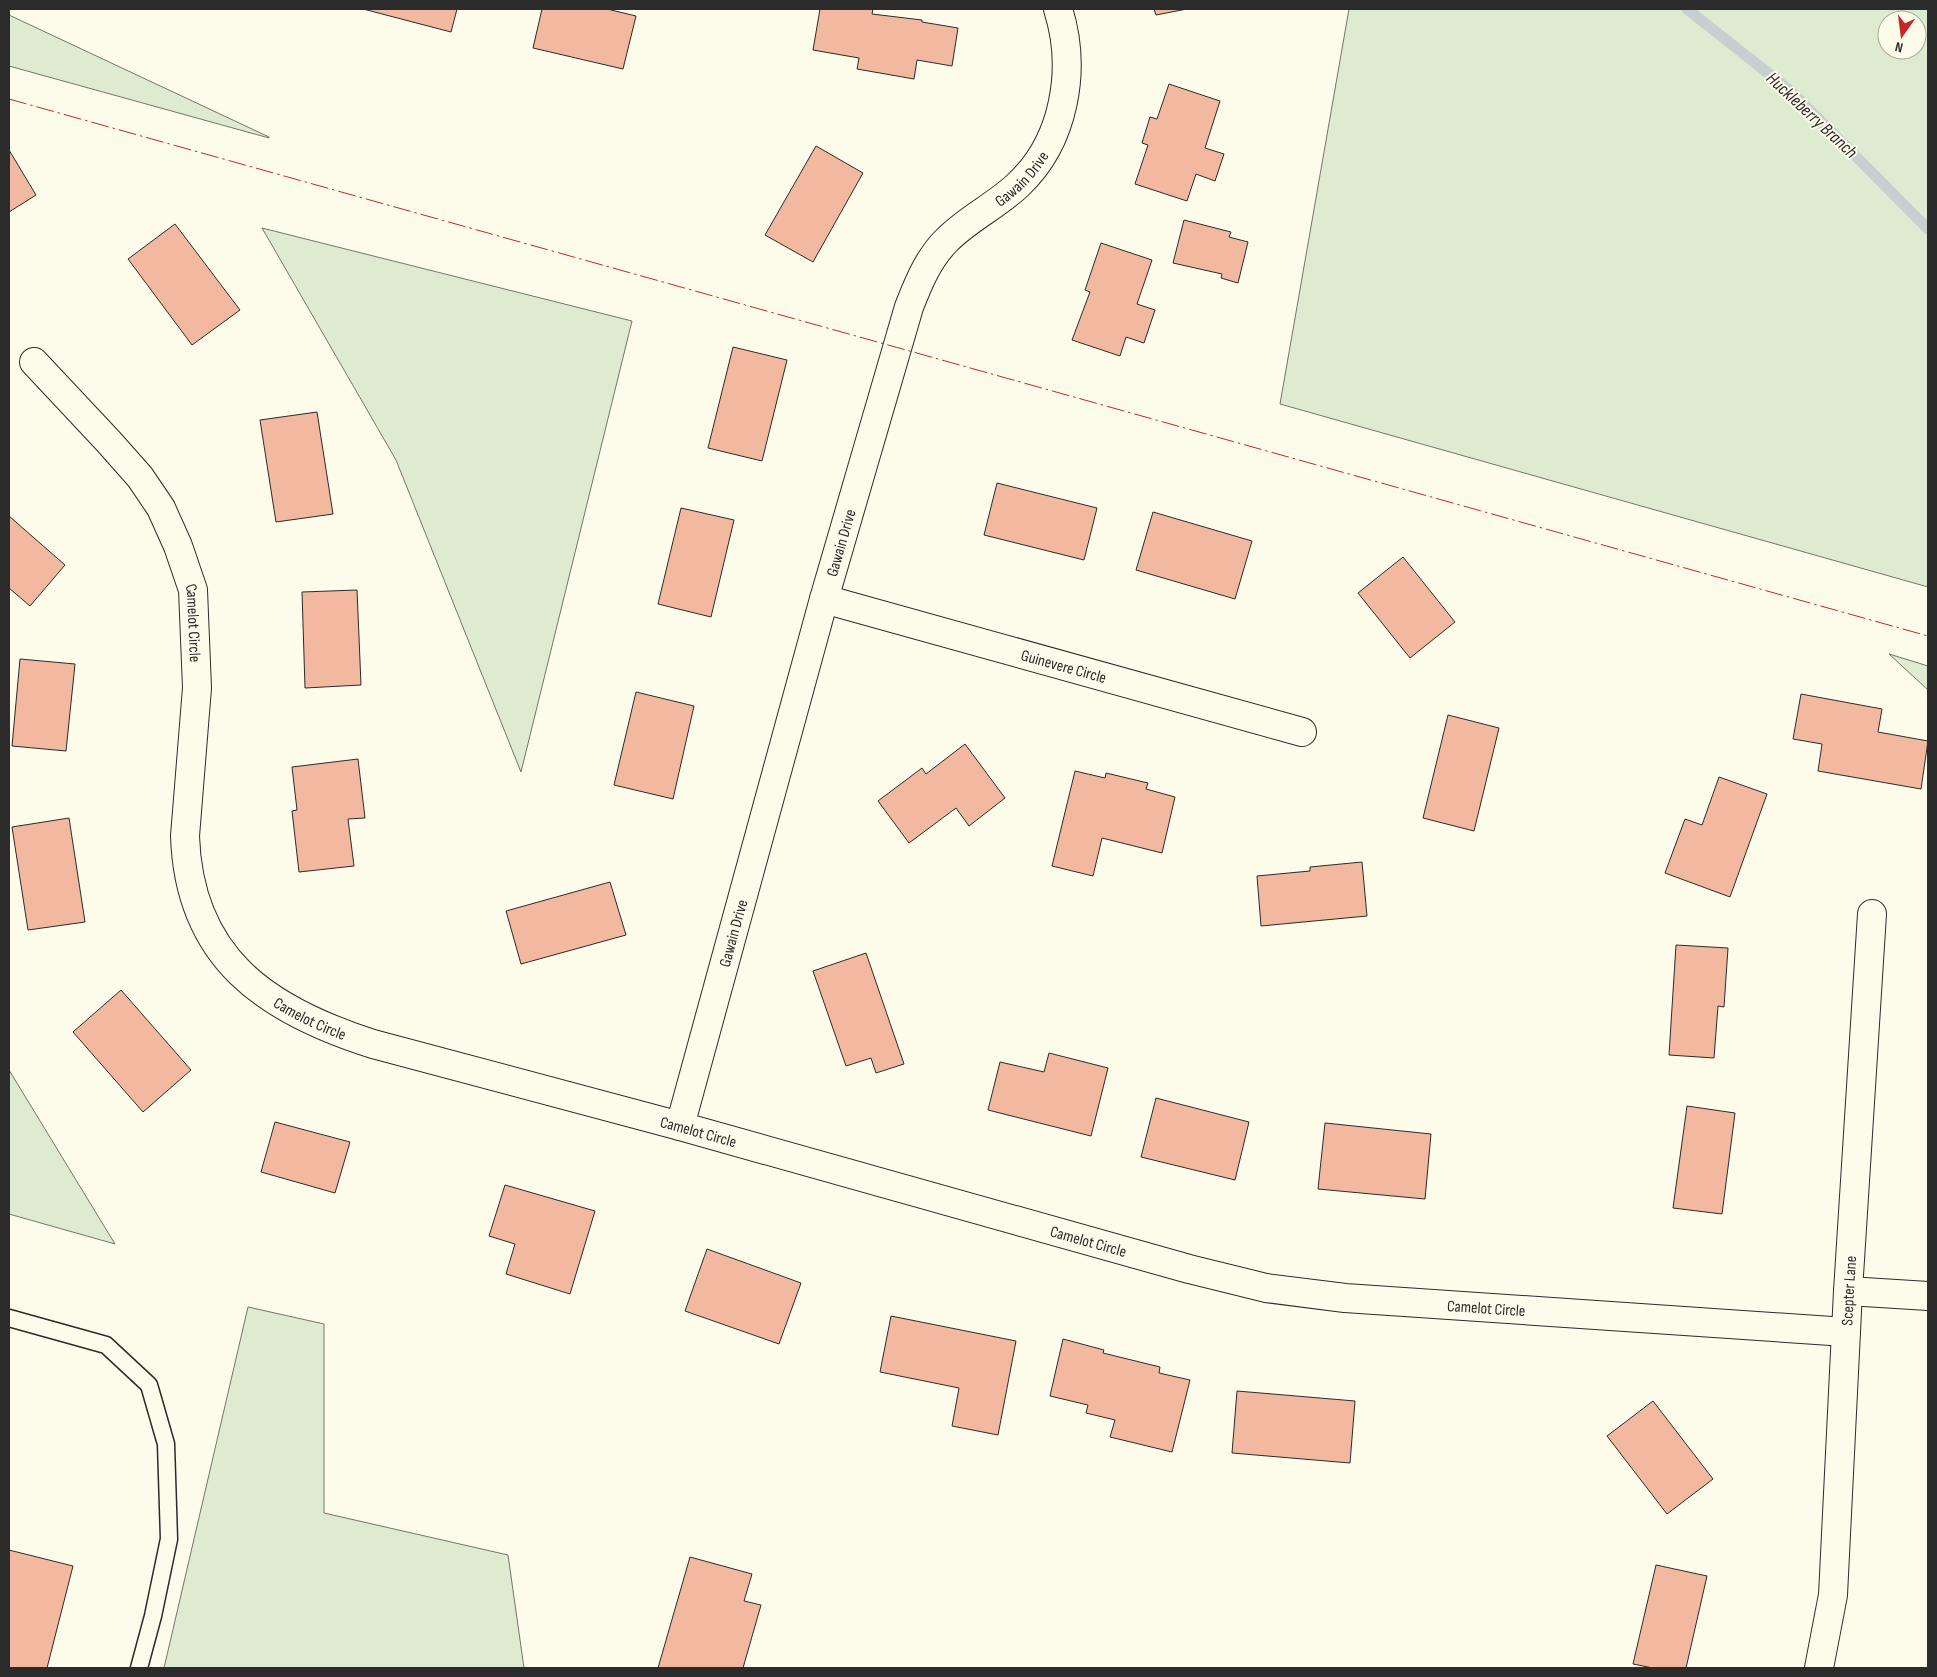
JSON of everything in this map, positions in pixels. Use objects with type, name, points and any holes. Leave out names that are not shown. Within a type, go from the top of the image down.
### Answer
[{"type":"street","name":"Gawain Drive","points":[[680,1126],[824,600],[909,307],[920,279],[945,241],[1017,186],[1038,164],[1054,134],[1062,102],[1067,65],[1065,30],[1058,9]]},
{"type":"street","name":"Camelot Circle","points":[[34,362],[109,442],[156,500],[178,546],[193,590],[197,688],[185,836],[186,861],[194,892],[210,934],[230,964],[254,988],[295,1014],[333,1031],[1189,1269],[1266,1288],[1345,1298],[1846,1332]]},
{"type":"street","name":"Guinevere Circle","points":[[824,600],[1302,732]]},
{"type":"street","name":"Scepter Lane","points":[[1820,1668],[1833,1595],[1848,1291],[1872,914]]},
{"type":"street","points":[[1848,1291],[1928,1296]]},
{"type":"lane","points":[[9,1318],[106,1345],[149,1385],[166,1444],[169,1539],[153,1616],[139,1668]]},
{"type":"green space","points":[[1349,9],[1928,9],[1928,587],[1280,404]]},
{"type":"green space","points":[[9,15],[269,137],[269,138],[9,66]]},
{"type":"green space","points":[[262,228],[632,321],[521,772],[396,460]]},
{"type":"green space","points":[[1889,654],[1928,666],[1928,690]]},
{"type":"green space","points":[[9,1070],[115,1244],[9,1214]]},
{"type":"green space","points":[[248,1307],[324,1324],[324,1513],[508,1555],[524,1668],[164,1668]]},
{"type":"building","points":[[363,9],[457,9],[451,32]]},
{"type":"building","points":[[542,9],[607,9],[636,16],[623,69],[533,48]]},
{"type":"building","points":[[820,9],[873,9],[872,14],[922,20],[922,22],[958,28],[952,66],[917,60],[914,79],[857,69],[859,58],[813,50]]},
{"type":"building","points":[[1154,9],[1187,9],[1156,15]]},
{"type":"building","points":[[1169,84],[1220,101],[1205,148],[1224,154],[1215,181],[1196,174],[1187,201],[1135,184],[1148,145],[1142,143],[1150,117],[1157,119]]},
{"type":"building","points":[[816,146],[863,173],[813,262],[765,235]]},
{"type":"building","points":[[9,150],[36,195],[9,212]]},
{"type":"building","points":[[1184,220],[1231,232],[1229,237],[1248,242],[1238,283],[1221,278],[1222,274],[1173,263]]},
{"type":"building","points":[[175,224],[240,310],[192,345],[128,259]]},
{"type":"building","points":[[1101,243],[1152,260],[1137,304],[1155,310],[1144,343],[1126,337],[1120,356],[1072,340],[1090,292],[1085,290]]},
{"type":"building","points":[[733,347],[787,360],[762,461],[708,448]]},
{"type":"building","points":[[317,412],[333,514],[276,522],[260,420]]},
{"type":"building","points":[[997,483],[1097,508],[1084,560],[984,535]]},
{"type":"building","points":[[681,508],[734,520],[711,617],[658,604]]},
{"type":"building","points":[[1153,512],[1252,541],[1235,599],[1136,570]]},
{"type":"building","points":[[9,516],[65,565],[30,606],[9,588]]},
{"type":"building","points":[[1403,557],[1455,622],[1410,658],[1358,593]]},
{"type":"building","points":[[357,590],[361,685],[305,688],[302,592]]},
{"type":"building","points":[[20,659],[75,664],[66,751],[12,746]]},
{"type":"building","points":[[636,692],[694,706],[673,799],[614,785]]},
{"type":"building","points":[[1801,694],[1882,709],[1878,732],[1928,741],[1921,789],[1818,771],[1822,744],[1793,739]]},
{"type":"building","points":[[1448,715],[1499,728],[1474,831],[1423,818]]},
{"type":"building","points":[[965,744],[1005,798],[969,826],[956,808],[909,843],[878,801],[922,768],[926,774]]},
{"type":"building","points":[[358,759],[365,818],[348,819],[354,866],[299,872],[292,811],[297,810],[292,767]]},
{"type":"building","points":[[1075,771],[1105,778],[1106,773],[1148,783],[1146,789],[1175,797],[1162,853],[1102,838],[1093,876],[1052,866]]},
{"type":"building","points":[[1719,777],[1767,794],[1730,897],[1665,873],[1685,819],[1702,825]]},
{"type":"building","points":[[69,818],[85,922],[28,930],[12,827]]},
{"type":"building","points":[[1362,862],[1367,916],[1261,926],[1257,876],[1310,871],[1310,867]]},
{"type":"building","points":[[610,882],[626,935],[521,964],[506,911]]},
{"type":"building","points":[[1676,945],[1728,948],[1724,1007],[1718,1006],[1714,1058],[1669,1055]]},
{"type":"building","points":[[866,953],[904,1064],[876,1073],[871,1058],[846,1066],[813,971]]},
{"type":"building","points":[[121,990],[191,1070],[143,1112],[73,1032]]},
{"type":"building","points":[[1049,1053],[1108,1068],[1091,1136],[988,1110],[1000,1062],[1044,1072]]},
{"type":"building","points":[[1156,1098],[1249,1122],[1235,1180],[1141,1157]]},
{"type":"building","points":[[1687,1106],[1735,1113],[1722,1214],[1673,1208]]},
{"type":"building","points":[[275,1122],[350,1142],[335,1193],[261,1172]]},
{"type":"building","points":[[1325,1123],[1431,1134],[1425,1199],[1318,1189]]},
{"type":"building","points":[[505,1185],[595,1211],[570,1294],[506,1274],[515,1244],[489,1236]]},
{"type":"building","points":[[707,1249],[801,1283],[779,1344],[685,1311]]},
{"type":"building","points":[[891,1316],[1016,1341],[998,1435],[952,1426],[959,1388],[880,1372]]},
{"type":"building","points":[[1063,1339],[1104,1350],[1103,1353],[1160,1367],[1159,1373],[1190,1380],[1172,1452],[1110,1437],[1115,1420],[1086,1413],[1088,1405],[1050,1396]]},
{"type":"building","points":[[1237,1391],[1355,1401],[1350,1463],[1232,1453]]},
{"type":"building","points":[[1653,1401],[1713,1479],[1667,1514],[1607,1436]]},
{"type":"building","points":[[9,1550],[73,1566],[47,1668],[9,1668]]},
{"type":"building","points":[[690,1557],[752,1574],[744,1601],[761,1605],[743,1668],[658,1668]]},
{"type":"building","points":[[1656,1565],[1707,1576],[1686,1668],[1653,1668],[1633,1664]]},
{"type":"waterway","name":"Huckleberry Branch","points":[[1687,9],[1792,92],[1928,229]]},
{"type":"power","points":[[9,99],[1928,636]]}]
